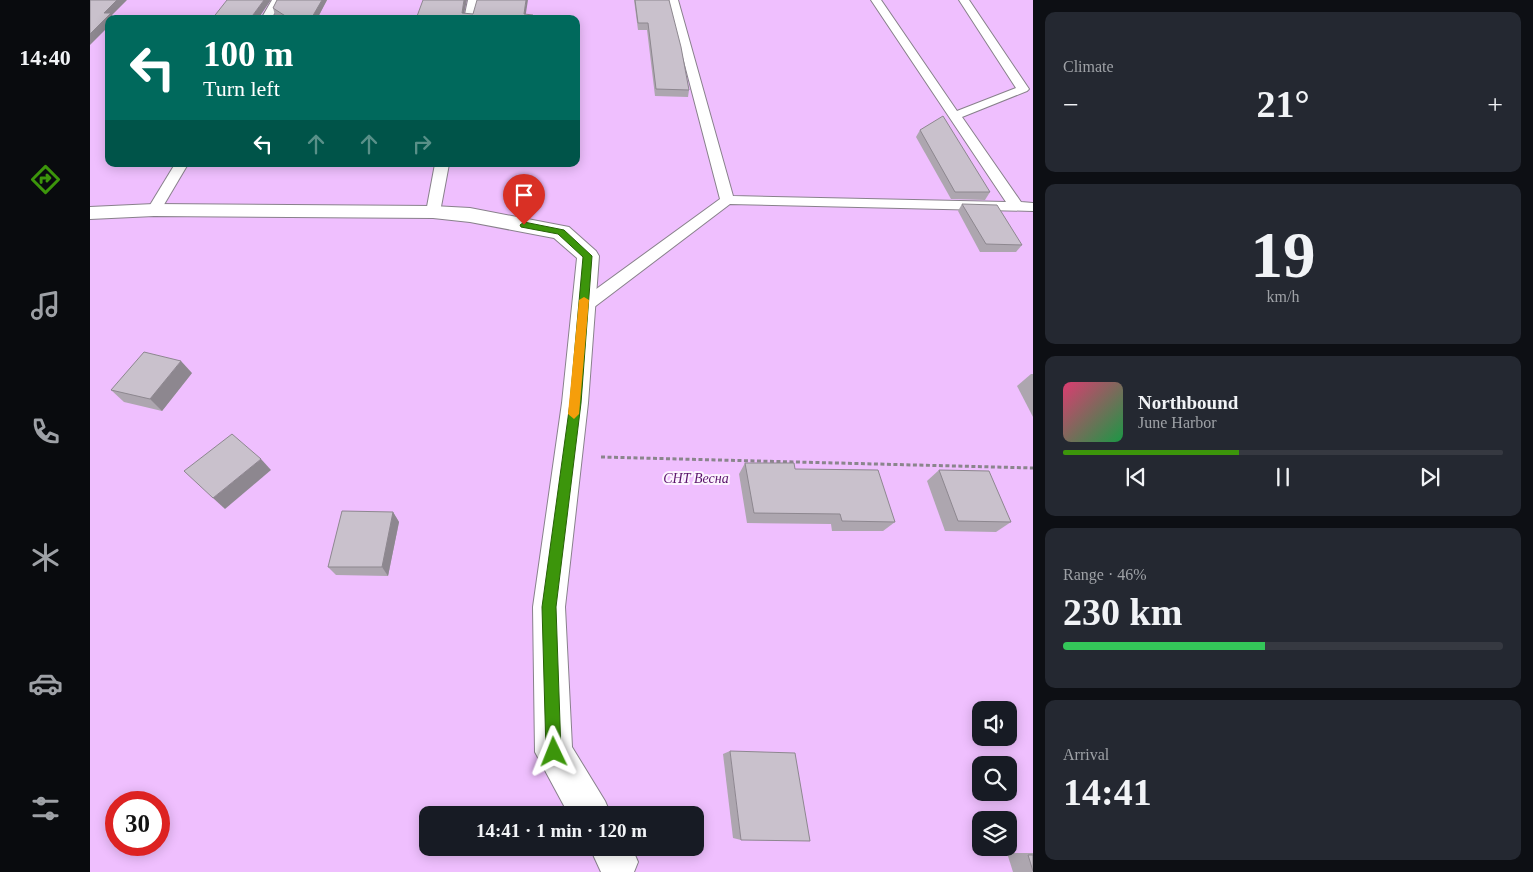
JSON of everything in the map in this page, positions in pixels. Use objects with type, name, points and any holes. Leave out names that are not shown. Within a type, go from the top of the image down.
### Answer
[{"type":"street","points":[[90,213],[154,210],[433,212],[470,215],[561,232],[588,256],[575,403],[549,607],[554,752],[586,806]]},
{"type":"lane","points":[[269,15],[278,0]]},
{"type":"lane","points":[[470,15],[473,0]]},
{"type":"lane","points":[[673,0],[727,200]]},
{"type":"lane","points":[[876,0],[1016,206]]},
{"type":"lane","points":[[955,116],[1023,88],[964,0]]},
{"type":"lane","points":[[154,210],[179,167]]},
{"type":"lane","points":[[433,212],[441,167]]},
{"type":"lane","points":[[583,307],[727,200],[1033,207]]},
{"type":"path","points":[[568,456],[1033,468]]},
{"type":"green space","name":"СНТ Весна","points":[[90,0],[1033,0],[1033,872],[90,872]]},
{"type":"building","points":[[90,0],[117,0],[104,13],[111,13],[105,15],[105,19],[90,34]]},
{"type":"building","points":[[227,0],[264,0],[253,15],[215,15]]},
{"type":"building","points":[[277,0],[322,0],[313,15],[284,15],[273,8]]},
{"type":"building","points":[[423,0],[464,0],[462,13],[473,14],[477,0],[526,0],[524,14],[533,15],[417,15]]},
{"type":"building","points":[[635,0],[669,0],[681,47],[689,90],[656,89],[648,23],[638,23]]},
{"type":"building","points":[[943,116],[990,192],[955,192],[920,130]]},
{"type":"building","points":[[962,204],[997,205],[1022,245],[986,244]]},
{"type":"building","points":[[144,352],[181,361],[150,399],[111,390]]},
{"type":"building","points":[[232,434],[261,459],[213,498],[184,471]]},
{"type":"building","points":[[745,463],[794,463],[795,469],[878,470],[895,522],[842,521],[840,514],[754,513]]},
{"type":"building","points":[[939,470],[989,471],[1011,522],[958,521]]},
{"type":"building","points":[[342,511],[393,512],[382,567],[328,567]]},
{"type":"building","points":[[730,751],[795,753],[810,841],[741,840]]},
{"type":"building","points":[[1028,855],[1033,855],[1033,871]]},
{"type":"slow traffic","points":[[574,414],[584,300]]},
{"type":"route","points":[[524,225],[561,232],[588,256],[575,403],[549,607],[554,752]]}]
